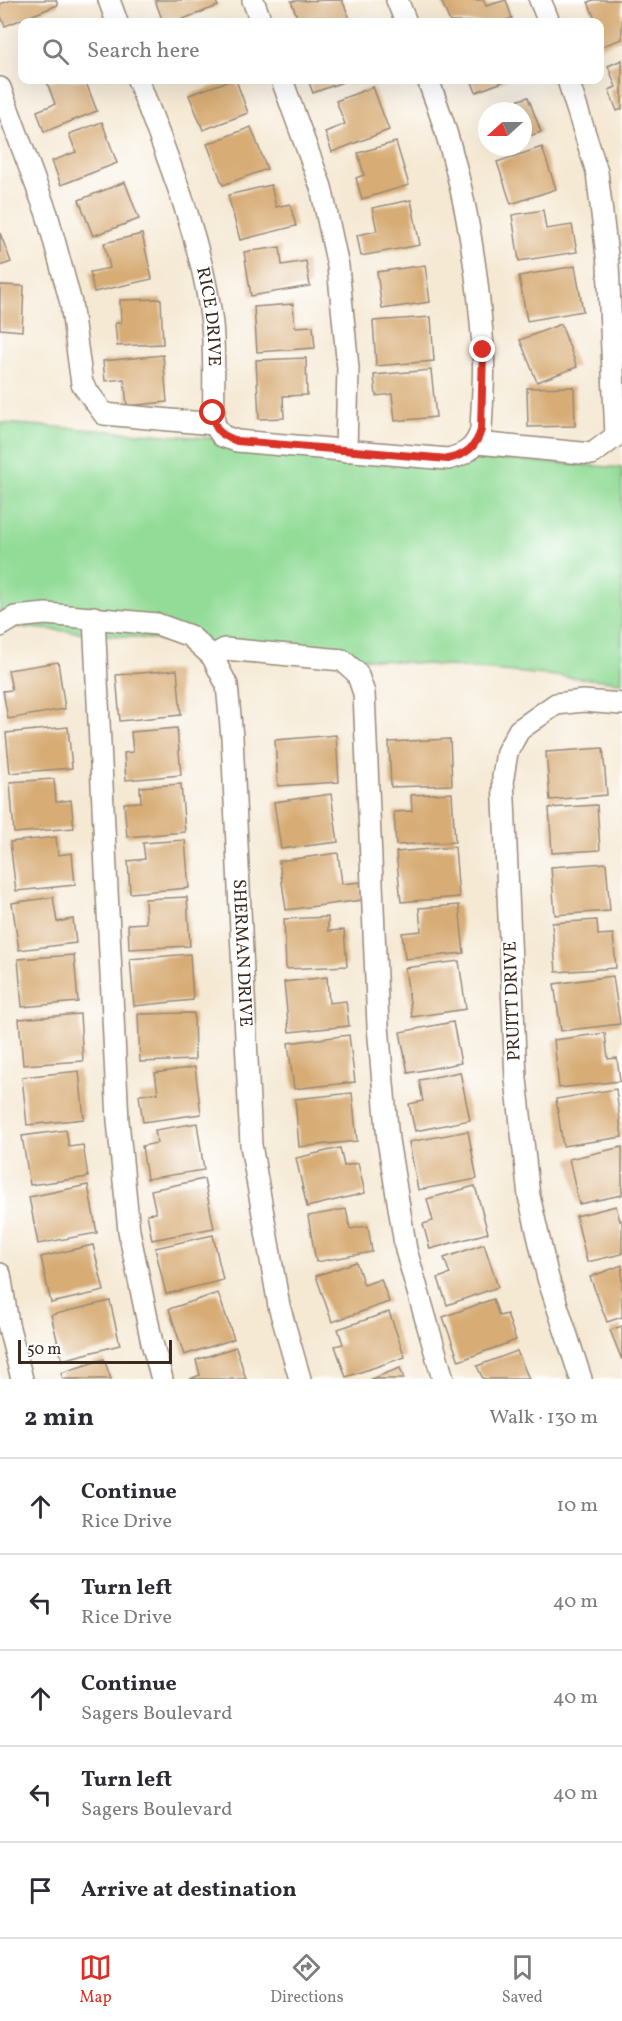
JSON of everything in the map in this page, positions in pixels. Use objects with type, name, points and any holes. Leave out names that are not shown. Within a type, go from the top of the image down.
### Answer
[{"type":"street","points":[[109,0],[116,18]]},
{"type":"street","points":[[253,0],[260,18]]},
{"type":"street","points":[[397,0],[404,18]]},
{"type":"street","points":[[540,0],[547,18]]},
{"type":"street","name":"RICE DRIVE","points":[[140,84],[185,205],[203,274],[212,325],[214,424]]},
{"type":"street","points":[[283,84],[321,187],[338,266],[348,368],[346,451]]},
{"type":"street","points":[[0,88],[47,214],[71,303],[82,384],[104,414],[214,424],[222,436],[237,441],[448,459],[462,456],[477,443],[481,430],[483,350],[471,241],[458,177],[440,112],[430,84]]},
{"type":"street","points":[[477,443],[592,454],[616,436],[608,264],[597,172],[569,84]]},
{"type":"street","name":"SHERMAN DRIVE","points":[[0,626],[15,617],[46,614],[157,624],[190,636],[212,656],[227,685],[232,737],[251,1145],[279,1306],[300,1379]]},
{"type":"street","points":[[94,617],[118,1121],[129,1230],[152,1343],[162,1379]]},
{"type":"street","points":[[212,656],[225,649],[342,660],[357,672],[364,693],[378,1026],[388,1140],[406,1250],[443,1379]]},
{"type":"street","name":"PRUITT DRIVE","points":[[581,1379],[548,1278],[529,1196],[516,1079],[503,777],[507,752],[519,730],[556,704],[583,700],[622,704]]},
{"type":"street","points":[[0,1274],[8,1324],[22,1379]]},
{"type":"green space","points":[[0,423],[622,468],[622,682],[0,625]]},
{"type":"building","points":[[12,0],[56,0],[58,5],[25,18],[18,18],[18,21],[5,26],[0,14],[0,4]]},
{"type":"building","points":[[155,0],[215,0],[218,6],[186,18],[162,18]]},
{"type":"building","points":[[342,0],[350,18],[297,18],[291,1]]},
{"type":"building","points":[[441,0],[484,0],[486,6],[506,0],[512,18],[448,18]]},
{"type":"building","points":[[622,0],[622,39],[604,46],[604,18],[594,18],[588,2]]},
{"type":"building","points":[[622,60],[622,109],[617,111],[609,90],[616,87],[608,66]]},
{"type":"building","points":[[48,84],[87,84],[97,111],[44,132],[37,111],[55,104]]},
{"type":"building","points":[[220,84],[237,84],[248,113],[203,130],[189,95]]},
{"type":"building","points":[[310,84],[337,84],[313,93]]},
{"type":"building","points":[[473,84],[497,84],[476,92]]},
{"type":"building","points":[[373,87],[389,130],[332,152],[325,132],[345,124],[336,101]]},
{"type":"building","points":[[528,97],[530,102],[513,102]]},
{"type":"building","points":[[532,108],[541,132],[532,135]]},
{"type":"building","points":[[102,122],[117,163],[61,185],[52,161],[76,152],[69,134]]},
{"type":"building","points":[[251,127],[267,169],[223,185],[207,144]]},
{"type":"building","points":[[396,142],[409,185],[362,199],[356,178],[364,175],[358,153]]},
{"type":"building","points":[[542,147],[556,189],[511,204],[497,162],[515,156],[532,156],[532,150]]},
{"type":"building","points":[[125,182],[139,219],[93,236],[79,200]]},
{"type":"building","points":[[271,185],[276,207],[290,204],[296,226],[240,240],[228,195]]},
{"type":"building","points":[[411,200],[420,245],[361,256],[357,235],[377,231],[372,208]]},
{"type":"building","points":[[543,210],[546,229],[572,225],[577,252],[519,261],[512,215]]},
{"type":"building","points":[[0,233],[11,262],[0,266]]},
{"type":"building","points":[[142,234],[152,279],[94,292],[90,272],[110,268],[104,243]]},
{"type":"building","points":[[280,247],[282,265],[306,261],[310,286],[251,296],[244,252]]},
{"type":"building","points":[[425,265],[430,302],[382,309],[377,272]]},
{"type":"building","points":[[575,266],[583,311],[527,321],[519,276]]},
{"type":"building","points":[[0,285],[24,286],[22,331],[0,329]]},
{"type":"building","points":[[161,299],[163,344],[117,346],[115,323],[121,323],[120,300]]},
{"type":"building","points":[[293,304],[295,327],[313,326],[315,348],[257,352],[254,307]]},
{"type":"building","points":[[431,317],[434,361],[376,366],[373,321]]},
{"type":"building","points":[[561,324],[577,367],[537,382],[520,340]]},
{"type":"building","points":[[163,355],[167,402],[127,406],[124,379],[105,381],[103,361]]},
{"type":"building","points":[[306,358],[307,395],[283,396],[284,418],[259,419],[256,360]]},
{"type":"building","points":[[431,370],[436,417],[395,421],[392,394],[376,396],[374,375]]},
{"type":"building","points":[[574,387],[575,426],[528,427],[527,388]]},
{"type":"building","points":[[58,662],[65,709],[8,719],[3,691],[12,690],[8,670]]},
{"type":"building","points":[[177,670],[181,715],[120,721],[116,675]]},
{"type":"building","points":[[68,727],[72,768],[10,773],[6,733]]},
{"type":"building","points":[[177,728],[181,775],[126,780],[124,753],[133,752],[131,732]]},
{"type":"building","points":[[336,735],[339,782],[278,786],[275,740]]},
{"type":"building","points":[[450,739],[452,785],[391,787],[389,742]]},
{"type":"building","points":[[603,748],[607,795],[550,800],[546,752]]},
{"type":"building","points":[[54,779],[56,802],[71,800],[74,828],[14,833],[10,782]]},
{"type":"building","points":[[181,784],[185,832],[127,837],[124,803],[141,802],[140,787]]},
{"type":"building","points":[[452,793],[455,842],[396,845],[394,812],[412,811],[411,795]]},
{"type":"building","points":[[331,794],[338,842],[281,849],[274,802]]},
{"type":"building","points":[[597,805],[600,850],[552,853],[549,808]]},
{"type":"building","points":[[56,837],[58,855],[72,853],[75,885],[16,891],[10,842]]},
{"type":"building","points":[[185,840],[189,888],[130,893],[128,861],[145,859],[143,843]]},
{"type":"building","points":[[455,847],[459,897],[401,902],[396,852]]},
{"type":"building","points":[[338,853],[342,884],[360,882],[362,900],[286,910],[279,861]]},
{"type":"building","points":[[606,863],[610,911],[555,915],[551,867]]},
{"type":"building","points":[[53,897],[57,922],[73,919],[76,943],[19,950],[12,903]]},
{"type":"building","points":[[187,897],[190,946],[129,949],[128,924],[146,923],[145,899]]},
{"type":"building","points":[[459,905],[464,953],[405,959],[402,933],[421,931],[419,908]]},
{"type":"building","points":[[328,917],[328,931],[344,930],[347,966],[286,969],[284,919]]},
{"type":"building","points":[[597,920],[598,935],[613,934],[616,968],[556,972],[552,923]]},
{"type":"building","points":[[190,954],[193,1000],[134,1006],[130,959]]},
{"type":"building","points":[[74,955],[78,1002],[22,1007],[18,959]]},
{"type":"building","points":[[459,961],[466,1009],[412,1017],[405,968]]},
{"type":"building","points":[[613,976],[620,1024],[561,1031],[554,984]]},
{"type":"building","points":[[327,977],[329,1003],[346,1001],[349,1026],[289,1032],[284,982]]},
{"type":"building","points":[[194,1013],[195,1060],[140,1062],[138,1014]]},
{"type":"building","points":[[80,1014],[83,1061],[23,1065],[19,1019]]},
{"type":"building","points":[[453,1022],[461,1063],[408,1073],[400,1032]]},
{"type":"building","points":[[605,1033],[608,1059],[617,1058],[620,1081],[559,1088],[554,1040]]},
{"type":"building","points":[[349,1035],[355,1082],[294,1089],[288,1043]]},
{"type":"building","points":[[195,1067],[201,1114],[143,1122],[139,1095],[158,1093],[155,1073]]},
{"type":"building","points":[[79,1071],[84,1119],[27,1125],[22,1077]]},
{"type":"building","points":[[460,1072],[470,1120],[415,1131],[409,1104],[423,1101],[419,1080]]},
{"type":"building","points":[[616,1089],[622,1137],[563,1146],[556,1099]]},
{"type":"building","points":[[352,1093],[357,1141],[299,1147],[295,1099]]},
{"type":"building","points":[[197,1123],[204,1170],[147,1179],[142,1146],[157,1143],[155,1130]]},
{"type":"building","points":[[66,1130],[69,1147],[83,1145],[88,1177],[30,1185],[22,1136]]},
{"type":"building","points":[[468,1131],[477,1179],[418,1190],[409,1142]]},
{"type":"building","points":[[622,1147],[622,1195],[579,1204],[569,1159]]},
{"type":"building","points":[[340,1148],[344,1166],[358,1163],[365,1193],[307,1207],[296,1158]]},
{"type":"building","points":[[204,1179],[214,1228],[152,1240],[147,1214],[156,1213],[151,1190]]},
{"type":"building","points":[[88,1185],[97,1233],[38,1244],[29,1197]]},
{"type":"building","points":[[475,1186],[488,1233],[430,1249],[423,1224],[433,1221],[427,1199]]},
{"type":"building","points":[[616,1206],[620,1221],[622,1220],[622,1254],[587,1262],[576,1216]]},
{"type":"building","points":[[346,1209],[350,1229],[368,1226],[372,1252],[316,1262],[308,1216]]},
{"type":"building","points":[[213,1235],[223,1280],[166,1294],[155,1248]]},
{"type":"building","points":[[484,1244],[498,1287],[447,1305],[438,1278],[450,1274],[444,1258]]},
{"type":"building","points":[[93,1245],[104,1291],[51,1303],[41,1257]]},
{"type":"building","points":[[356,1262],[364,1285],[381,1279],[389,1302],[332,1322],[316,1276]]},
{"type":"building","points":[[622,1265],[622,1317],[607,1322],[590,1277]]},
{"type":"building","points":[[218,1293],[234,1339],[184,1355],[169,1309]]},
{"type":"building","points":[[493,1299],[499,1316],[507,1314],[516,1340],[459,1361],[443,1317]]},
{"type":"building","points":[[110,1301],[120,1345],[62,1360],[51,1315]]},
{"type":"building","points":[[389,1312],[405,1357],[346,1377],[335,1346],[343,1344],[338,1329]]},
{"type":"building","points":[[622,1326],[622,1360],[610,1330]]},
{"type":"building","points":[[236,1347],[246,1379],[190,1379],[200,1375],[196,1360]]},
{"type":"building","points":[[517,1351],[529,1379],[483,1379],[477,1366]]},
{"type":"building","points":[[104,1359],[111,1379],[63,1379],[61,1373]]},
{"type":"building","points":[[400,1368],[404,1379],[371,1379]]},
{"type":"route","points":[[213,413],[214,424],[222,436],[237,441],[448,459],[462,456],[477,443],[481,430],[483,350]]}]
